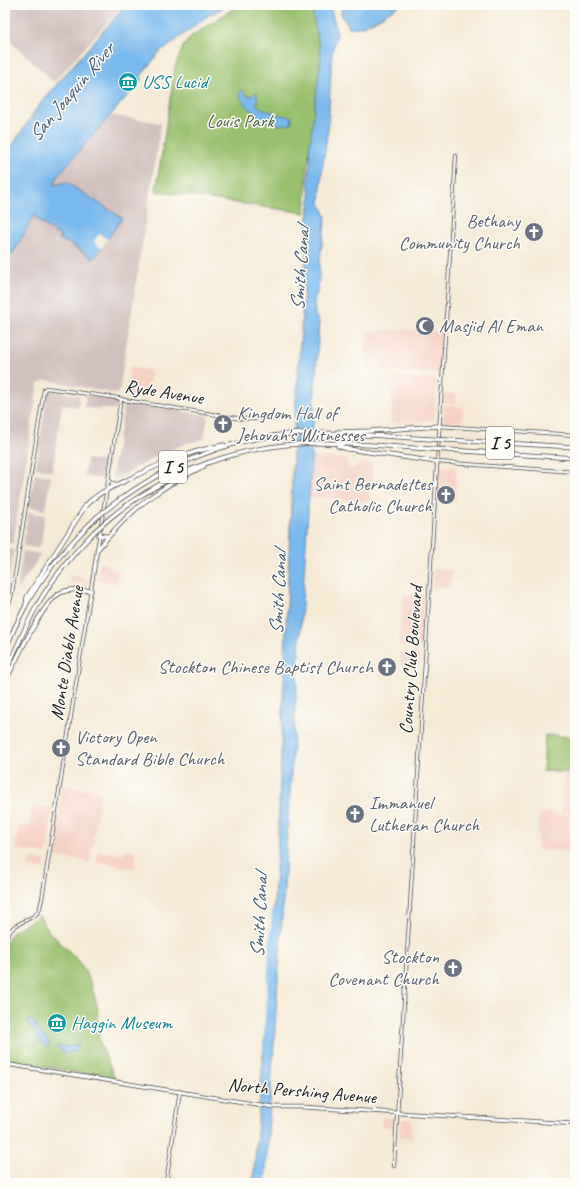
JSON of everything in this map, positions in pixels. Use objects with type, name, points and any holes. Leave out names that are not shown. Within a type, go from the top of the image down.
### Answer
[{"type":"highway","points":[[328,433],[439,426]]},
{"type":"highway","name":"I 5","points":[[5,650],[26,605],[44,578],[62,553],[97,517],[147,481],[176,465],[204,454],[241,442],[303,433],[328,433],[575,447]]},
{"type":"highway","points":[[26,605],[28,597],[41,575],[86,505],[94,497],[107,489],[167,461],[188,453],[241,442]]},
{"type":"highway","name":"I 5","points":[[5,673],[38,604],[56,576],[94,532],[133,501],[156,486],[191,468],[245,451],[276,446],[318,443],[448,450],[554,458],[575,458]]},
{"type":"highway","points":[[331,444],[348,449],[437,462]]},
{"type":"highway","points":[[97,550],[132,512],[152,496],[213,460]]},
{"type":"highway","points":[[100,535],[109,536]]},
{"type":"highway","points":[[5,679],[44,611],[58,595],[70,590],[91,591]]},
{"type":"main road","name":"North Pershing Avenue","points":[[5,1064],[270,1106],[575,1124]]},
{"type":"street","name":"Country Club Boulevard","points":[[394,1166],[456,156]]},
{"type":"street","name":"Ryde Avenue","points":[[5,613],[9,605],[16,570],[44,390],[46,387],[243,419],[282,418]]},
{"type":"street","name":"Monte Diablo Avenue","points":[[5,939],[15,926],[34,916],[39,911],[42,899],[121,399]]},
{"type":"street","points":[[439,426],[575,435]]},
{"type":"street","points":[[437,462],[575,472]]},
{"type":"street","points":[[108,479],[112,483],[118,484]]},
{"type":"street","points":[[166,1183],[180,1091]]},
{"type":"shaded area","points":[[5,5],[123,5],[54,82],[5,36]]},
{"type":"shaded area","points":[[110,115],[161,123],[119,392],[117,394],[45,380],[38,384],[13,544],[5,542],[5,275],[15,250],[59,174]]},
{"type":"shaded area","points":[[575,301],[575,403],[569,403]]},
{"type":"shaded area","points":[[380,329],[443,332],[439,374],[364,369],[367,331],[380,332]]},
{"type":"shaded area","points":[[130,367],[151,371],[147,399],[126,395]]},
{"type":"shaded area","points":[[393,377],[437,380],[434,419],[415,423],[391,423]]},
{"type":"shaded area","points":[[48,390],[80,395],[78,407],[62,404],[52,471],[36,468]]},
{"type":"shaded area","points":[[445,393],[456,394],[456,404],[444,403]]},
{"type":"shaded area","points":[[86,395],[117,401],[116,410],[100,408],[100,410],[84,407]]},
{"type":"shaded area","points":[[126,403],[208,415],[204,439],[187,443],[162,453],[115,480],[112,478],[119,431],[124,405]]},
{"type":"shaded area","points":[[444,405],[463,407],[462,423],[445,422],[443,420]]},
{"type":"shaded area","points":[[311,456],[347,459],[347,465],[351,469],[355,468],[360,463],[373,464],[370,501],[309,497]]},
{"type":"shaded area","points":[[87,459],[108,462],[105,479],[84,476]]},
{"type":"shaded area","points":[[442,466],[457,467],[455,502],[438,501]]},
{"type":"shaded area","points":[[35,474],[51,476],[45,510],[29,507]]},
{"type":"shaded area","points":[[28,512],[45,515],[41,543],[38,548],[23,546]]},
{"type":"shaded area","points":[[5,548],[14,550],[5,601]]},
{"type":"shaded area","points":[[23,551],[41,554],[19,588],[16,597]]},
{"type":"shaded area","points":[[102,563],[119,572],[117,583],[96,580],[99,565]]},
{"type":"shaded area","points":[[434,569],[452,570],[450,588],[432,587]]},
{"type":"shaded area","points":[[71,576],[89,579],[88,584],[68,581]]},
{"type":"shaded area","points":[[403,594],[424,596],[421,648],[399,646]]},
{"type":"shaded area","points":[[401,652],[419,653],[421,656],[420,665],[401,664]]},
{"type":"shaded area","points":[[564,774],[575,774],[575,852],[539,850],[537,848],[539,813],[561,814]]},
{"type":"shaded area","points":[[63,786],[101,792],[90,862],[52,856]]},
{"type":"shaded area","points":[[32,805],[53,808],[46,854],[15,849],[19,826],[29,827]]},
{"type":"shaded area","points":[[124,849],[136,851],[134,868],[96,862],[98,851],[123,855]]},
{"type":"shaded area","points":[[30,858],[43,860],[45,862],[44,869],[29,867]]},
{"type":"shaded area","points":[[382,1117],[392,1118],[392,1128],[381,1127]]},
{"type":"shaded area","points":[[402,1119],[411,1119],[412,1138],[399,1137]]},
{"type":"green space","name":"Louis Park","points":[[239,5],[313,5],[322,54],[307,167],[305,213],[156,191],[175,67],[183,47],[190,37]]},
{"type":"green space","points":[[545,735],[575,737],[575,773],[543,771]]},
{"type":"green space","points":[[39,915],[49,932],[79,961],[90,981],[97,1005],[99,1038],[115,1079],[5,1060],[5,944],[12,933]]},
{"type":"water","name":"San Joaquin River","points":[[126,5],[228,5],[206,17],[166,48],[162,49],[141,76],[142,79],[59,174],[54,185],[66,182],[122,218],[94,259],[59,238],[60,236],[37,220],[35,214],[5,267],[5,156],[42,101]]},
{"type":"water","points":[[311,5],[330,5],[337,34],[332,53],[328,129],[322,170],[320,203],[326,216],[320,258],[318,290],[314,299],[315,315],[319,322],[265,1183],[253,1183],[277,855],[294,429],[310,196],[308,181],[310,159],[309,149],[321,56]]},
{"type":"water","points":[[345,5],[400,5],[368,24],[349,27],[342,16],[341,10]]},
{"type":"water","points":[[241,89],[248,96],[252,96],[256,92],[257,105],[261,108],[279,115],[292,117],[291,124],[274,124],[257,117],[242,101],[240,95]]},
{"type":"water","points":[[31,1019],[37,1026],[39,1032],[49,1042],[49,1047],[41,1043],[28,1023],[28,1020]]},
{"type":"water","points":[[79,1045],[79,1047],[71,1052],[64,1053],[57,1048],[57,1046],[67,1047]]},
{"type":"pier","points":[[99,234],[108,239],[102,248],[93,242]]},
{"type":"waterway","name":"Smith Canal","points":[[264,1051],[273,912]]},
{"type":"place","name":"USS Lucid","points":[[128,82]]},
{"type":"place","name":"Bethany Community Church","points":[[534,232]]},
{"type":"place","name":"Masjid Al Eman","points":[[425,326]]},
{"type":"place","name":"Kingdom Hall of Jehovah's Witnesses","points":[[223,424]]},
{"type":"place","name":"Saint Bernadettes Catholic Church","points":[[446,495]]},
{"type":"place","name":"Stockton Chinese Baptist Church","points":[[387,667]]},
{"type":"place","name":"Victory Open Standard Bible Church","points":[[61,748]]},
{"type":"place","name":"Immanuel Lutheran Church","points":[[355,814]]},
{"type":"place","name":"Stockton Covenant Church","points":[[453,968]]},
{"type":"place","name":"Haggin Museum","points":[[57,1023]]}]
